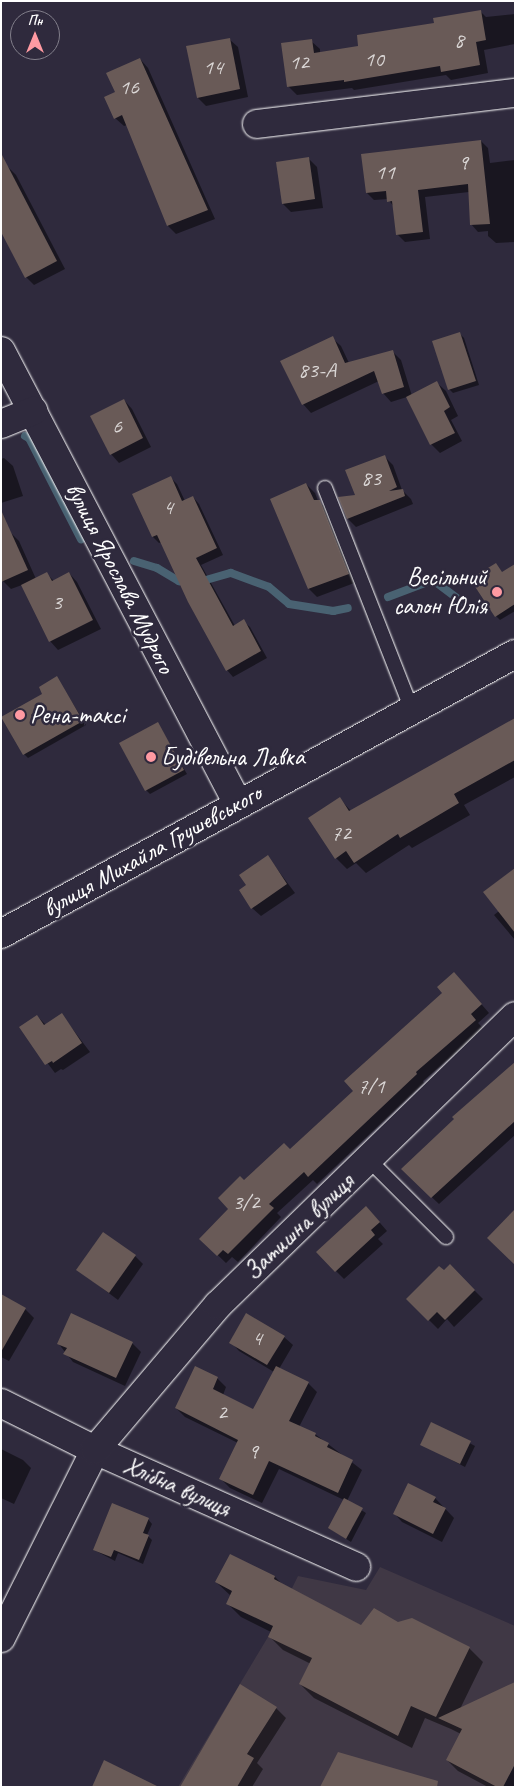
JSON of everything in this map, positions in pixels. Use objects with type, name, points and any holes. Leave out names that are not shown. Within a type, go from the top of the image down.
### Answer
[{"type":"street","points":[[257,124],[515,93]]},
{"type":"street","name":"вулиця Ярослава Мудрого","points":[[1,351],[238,804]]},
{"type":"street","points":[[1,424],[33,411]]},
{"type":"street","name":"вулиця Михайла Грушевського","points":[[1,934],[515,654]]},
{"type":"street","name":"Затишна вулиця","points":[[1,1638],[95,1450],[218,1305],[515,1016]]},
{"type":"street","name":"Хлібна вулиця","points":[[1,1403],[95,1450],[356,1567]]},
{"type":"lane","points":[[325,488],[412,710]]},
{"type":"lane","points":[[369,1160],[446,1237]]},
{"type":"shaded area","points":[[380,1567],[515,1626],[515,1764],[503,1787],[178,1787],[268,1637],[298,1576],[366,1590]]},
{"type":"building","points":[[481,10],[486,40],[476,42],[480,65],[441,72],[440,66],[344,82],[344,80],[287,87],[281,43],[312,39],[314,53],[358,46],[357,35],[434,23],[433,18]]},
{"type":"building","points":[[230,38],[240,89],[197,98],[186,46]]},
{"type":"building","points":[[140,58],[208,210],[167,226],[122,115],[114,119],[104,97],[115,92],[106,73]]},
{"type":"building","points":[[481,140],[490,224],[470,225],[468,184],[418,190],[423,232],[396,235],[392,201],[387,202],[386,191],[366,193],[361,154]]},
{"type":"building","points":[[1,153],[57,261],[25,278],[1,232]]},
{"type":"building","points":[[309,157],[315,199],[282,204],[276,162]]},
{"type":"building","points":[[460,332],[476,381],[448,390],[432,341]]},
{"type":"building","points":[[333,336],[345,363],[393,350],[404,387],[382,394],[374,371],[302,405],[280,361]]},
{"type":"building","points":[[437,381],[450,407],[444,411],[455,433],[430,445],[406,397]]},
{"type":"building","points":[[124,399],[143,438],[110,455],[90,416]]},
{"type":"building","points":[[385,455],[397,487],[389,491],[403,489],[405,496],[347,519],[338,497],[355,495],[345,470]]},
{"type":"building","points":[[171,476],[182,501],[193,496],[217,548],[196,558],[233,626],[244,619],[261,651],[226,671],[188,602],[157,535],[152,537],[132,494]]},
{"type":"building","points":[[306,483],[314,500],[320,500],[349,574],[308,589],[270,499]]},
{"type":"building","points":[[1,510],[28,570],[1,582]]},
{"type":"building","name":"Весільний салон Юлія","points":[[496,563],[502,572],[515,564],[515,604],[495,617],[470,579]]},
{"type":"building","points":[[47,572],[52,581],[69,572],[93,620],[49,642],[21,585]]},
{"type":"building","points":[[57,676],[83,721],[23,755],[1,717],[42,694],[39,687]]},
{"type":"building","points":[[515,718],[515,760],[454,794],[459,803],[400,838],[398,834],[354,863],[346,851],[335,859],[308,818],[340,797],[349,811]]},
{"type":"building","name":"Будівельна Лавка","points":[[158,722],[184,770],[145,791],[119,743]]},
{"type":"building","points":[[268,855],[287,884],[251,909],[239,890],[246,885],[239,875]]},
{"type":"building","points":[[515,868],[515,933],[483,892]]},
{"type":"building","points":[[454,972],[482,1004],[471,1014],[476,1020],[416,1072],[417,1074],[308,1177],[304,1172],[269,1204],[274,1208],[228,1254],[223,1250],[217,1256],[199,1239],[228,1209],[218,1198],[240,1176],[244,1180],[284,1143],[290,1149],[353,1091],[344,1081],[442,993],[437,987]]},
{"type":"building","points":[[62,1013],[82,1043],[53,1063],[52,1061],[45,1065],[19,1027],[37,1015],[44,1025]]},
{"type":"building","points":[[515,1062],[515,1121],[431,1198],[401,1169],[454,1119],[452,1117]]},
{"type":"building","points":[[366,1206],[380,1222],[371,1230],[375,1235],[335,1272],[316,1252]]},
{"type":"building","points":[[515,1209],[515,1265],[487,1238]]},
{"type":"building","points":[[103,1232],[136,1255],[109,1293],[76,1270]]},
{"type":"building","points":[[450,1264],[475,1290],[445,1320],[437,1312],[428,1321],[406,1299],[439,1266],[444,1270]]},
{"type":"building","points":[[1,1294],[26,1308],[1,1352]]},
{"type":"building","points":[[71,1313],[133,1342],[116,1378],[63,1354],[67,1348],[57,1344]]},
{"type":"building","points":[[246,1313],[285,1336],[267,1365],[229,1343]]},
{"type":"building","points":[[195,1366],[218,1377],[213,1389],[253,1409],[276,1366],[309,1382],[289,1421],[316,1433],[315,1436],[329,1443],[327,1447],[353,1460],[338,1493],[269,1461],[253,1495],[219,1479],[238,1440],[175,1408]]},
{"type":"building","points":[[431,1422],[471,1441],[460,1464],[420,1445]]},
{"type":"building","points":[[408,1483],[436,1497],[433,1502],[446,1508],[433,1534],[393,1514]]},
{"type":"building","points":[[344,1498],[363,1508],[346,1539],[328,1528]]},
{"type":"building","points":[[112,1503],[149,1518],[143,1533],[149,1535],[139,1560],[114,1550],[111,1557],[93,1550]]},
{"type":"building","points":[[230,1554],[275,1576],[274,1579],[361,1625],[374,1608],[398,1622],[412,1618],[470,1647],[436,1717],[411,1706],[398,1736],[299,1684],[312,1658],[268,1637],[273,1626],[226,1604],[232,1591],[215,1582]]},
{"type":"building","points":[[515,1682],[515,1764],[503,1787],[497,1787],[446,1760],[462,1729],[438,1718]]},
{"type":"building","points":[[240,1684],[277,1707],[247,1754],[254,1758],[237,1787],[180,1787]]},
{"type":"building","points":[[338,1752],[438,1781],[437,1787],[320,1787]]},
{"type":"building","points":[[104,1760],[159,1787],[92,1787]]},
{"type":"waterway","points":[[25,436],[29,438],[81,539]]},
{"type":"waterway","points":[[134,561],[157,568],[179,581],[185,581]]},
{"type":"waterway","points":[[199,582],[231,573],[269,587],[289,604],[333,611],[348,608]]},
{"type":"waterway","points":[[388,597],[433,580],[474,611]]},
{"type":"place","name":"Весільний салон Юлія","points":[[497,592]]},
{"type":"place","name":"Рена-таксі","points":[[20,715]]},
{"type":"place","name":"Будівельна Лавка","points":[[151,757]]}]
